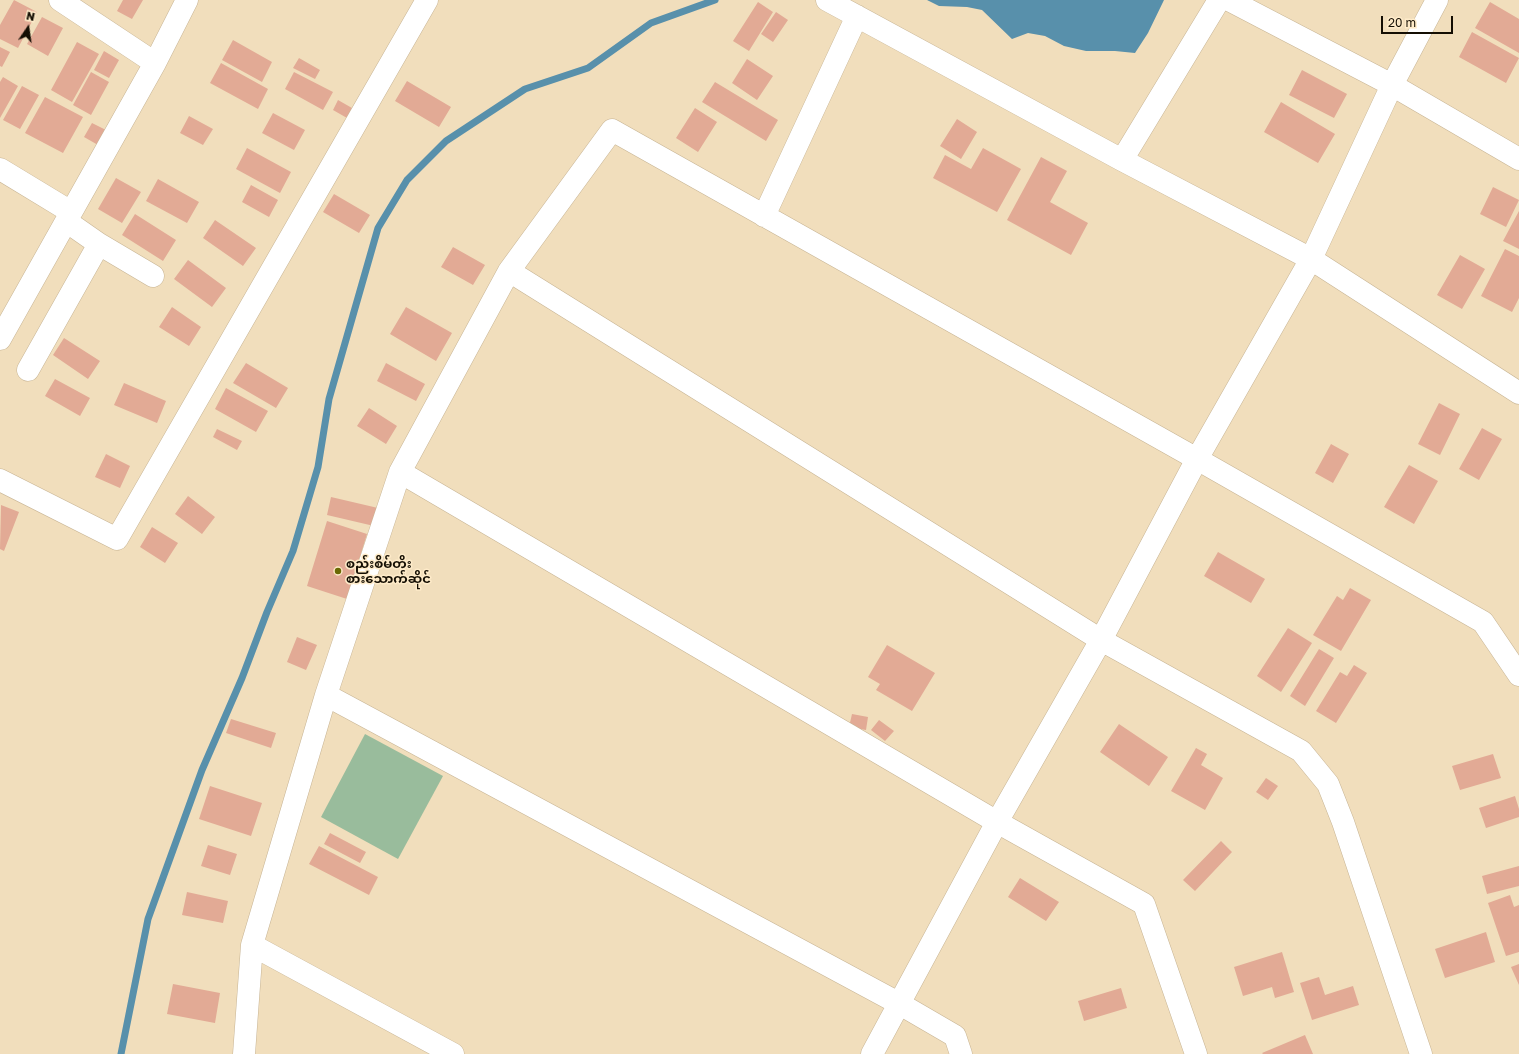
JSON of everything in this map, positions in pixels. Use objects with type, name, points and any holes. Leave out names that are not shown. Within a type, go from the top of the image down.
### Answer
[{"type":"street","points":[[60,0],[155,63]]},
{"type":"street","points":[[0,339],[155,63],[187,0]]},
{"type":"street","points":[[0,480],[117,539],[427,0]]},
{"type":"street","points":[[827,0],[1122,160],[1311,259],[1519,393]]},
{"type":"street","points":[[1122,160],[1219,0]]},
{"type":"street","points":[[1229,0],[1392,85],[1519,159]]},
{"type":"street","points":[[872,1054],[997,822],[1101,640],[1197,459],[1311,259],[1392,85],[1437,0]]},
{"type":"street","points":[[764,216],[857,16]]},
{"type":"street","points":[[244,1054],[252,945],[326,695],[400,472],[510,271],[612,130],[1484,622],[1519,675]]},
{"type":"street","points":[[0,169],[69,217],[99,244],[153,276]]},
{"type":"street","points":[[28,370],[99,244]]},
{"type":"street","points":[[510,271],[1101,640],[1301,751],[1328,784],[1343,822],[1421,1054]]},
{"type":"street","points":[[400,472],[997,822],[1144,904],[1196,1054]]},
{"type":"street","points":[[326,695],[900,1004],[955,1036],[961,1054]]},
{"type":"street","points":[[252,945],[453,1054]]},
{"type":"green space","points":[[365,734],[443,776],[398,859],[321,817]]},
{"type":"water","points":[[927,0],[1164,0],[1148,33],[1135,53],[1086,51],[1064,46],[1045,36],[1028,33],[1012,39],[982,10],[967,7],[939,6]]},
{"type":"building","points":[[14,0],[37,12],[18,48],[0,39],[0,25]]},
{"type":"building","points":[[123,0],[143,0],[132,19],[117,11]]},
{"type":"building","points":[[758,2],[773,12],[749,51],[733,41]]},
{"type":"building","points":[[1490,2],[1519,19],[1519,53],[1475,28]]},
{"type":"building","points":[[776,12],[788,20],[773,42],[761,34]]},
{"type":"building","points":[[42,17],[63,28],[48,56],[27,44]]},
{"type":"building","points":[[1472,32],[1519,58],[1506,83],[1459,57]]},
{"type":"building","points":[[233,40],[272,62],[262,82],[222,60]]},
{"type":"building","points":[[77,42],[99,54],[72,102],[51,90]]},
{"type":"building","points":[[0,47],[10,52],[2,67],[0,66]]},
{"type":"building","points":[[104,51],[119,60],[109,78],[94,70]]},
{"type":"building","points":[[299,58],[320,70],[315,79],[293,68]]},
{"type":"building","points":[[747,59],[773,76],[757,100],[732,83]]},
{"type":"building","points":[[221,63],[268,89],[258,109],[210,83]]},
{"type":"building","points":[[1302,70],[1347,94],[1334,118],[1289,95]]},
{"type":"building","points":[[91,72],[109,82],[91,115],[73,105]]},
{"type":"building","points":[[294,72],[333,92],[323,110],[285,89]]},
{"type":"building","points":[[3,77],[18,86],[0,118],[0,82]]},
{"type":"building","points":[[407,81],[451,107],[439,127],[395,101]]},
{"type":"building","points":[[715,82],[778,120],[766,141],[702,102]]},
{"type":"building","points":[[22,86],[39,95],[20,129],[3,120]]},
{"type":"building","points":[[45,97],[83,117],[63,153],[25,133]]},
{"type":"building","points":[[338,100],[352,108],[347,118],[333,110]]},
{"type":"building","points":[[1281,102],[1335,134],[1318,163],[1264,132]]},
{"type":"building","points":[[695,108],[717,122],[698,152],[676,138]]},
{"type":"building","points":[[273,113],[305,130],[294,150],[262,133]]},
{"type":"building","points":[[189,116],[213,129],[203,145],[180,133]]},
{"type":"building","points":[[957,119],[977,132],[961,159],[940,146]]},
{"type":"building","points":[[92,123],[106,130],[98,145],[84,137]]},
{"type":"building","points":[[247,148],[291,172],[280,193],[236,169]]},
{"type":"building","points":[[983,148],[1021,169],[997,212],[933,178],[945,155],[971,169]]},
{"type":"building","points":[[1041,157],[1067,171],[1050,202],[1088,223],[1071,255],[1007,220]]},
{"type":"building","points":[[116,178],[141,192],[122,223],[98,209]]},
{"type":"building","points":[[158,179],[199,202],[187,223],[146,201]]},
{"type":"building","points":[[251,185],[278,200],[269,217],[242,202]]},
{"type":"building","points":[[1493,187],[1519,200],[1506,227],[1480,214]]},
{"type":"building","points":[[334,194],[370,215],[359,233],[323,212]]},
{"type":"building","points":[[1519,211],[1519,249],[1503,241]]},
{"type":"building","points":[[135,214],[176,240],[163,261],[122,235]]},
{"type":"building","points":[[215,220],[256,248],[243,266],[203,238]]},
{"type":"building","points":[[453,247],[485,265],[473,285],[441,267]]},
{"type":"building","points":[[1505,249],[1519,256],[1519,298],[1512,312],[1481,296]]},
{"type":"building","points":[[1460,255],[1485,269],[1462,309],[1437,295]]},
{"type":"building","points":[[188,260],[226,288],[212,307],[174,279]]},
{"type":"building","points":[[172,307],[201,327],[189,346],[159,327]]},
{"type":"building","points":[[406,307],[452,333],[436,361],[390,334]]},
{"type":"building","points":[[64,338],[100,361],[88,379],[53,355]]},
{"type":"building","points":[[246,363],[288,388],[276,408],[233,383]]},
{"type":"building","points":[[386,363],[425,384],[416,401],[377,381]]},
{"type":"building","points":[[55,379],[90,398],[80,416],[45,396]]},
{"type":"building","points":[[124,383],[166,401],[157,423],[114,405]]},
{"type":"building","points":[[226,388],[268,411],[256,432],[215,409]]},
{"type":"building","points":[[1439,403],[1460,414],[1440,455],[1418,444]]},
{"type":"building","points":[[369,408],[397,426],[386,444],[357,426]]},
{"type":"building","points":[[1482,428],[1502,439],[1479,480],[1459,469]]},
{"type":"building","points":[[217,429],[242,441],[237,450],[213,437]]},
{"type":"building","points":[[1331,444],[1349,454],[1333,483],[1315,473]]},
{"type":"building","points":[[106,454],[130,466],[120,488],[95,477]]},
{"type":"building","points":[[1409,465],[1438,481],[1414,524],[1384,507]]},
{"type":"building","points":[[188,496],[215,517],[202,534],[175,514]]},
{"type":"building","points":[[331,497],[378,508],[374,526],[327,515]]},
{"type":"building","points":[[1,505],[19,512],[4,551],[0,549]]},
{"type":"building","points":[[327,521],[367,534],[347,599],[307,586]]},
{"type":"building","points":[[152,527],[178,543],[165,563],[140,547]]},
{"type":"building","points":[[1218,552],[1265,579],[1251,603],[1204,576]]},
{"type":"building","points":[[1350,588],[1371,600],[1341,651],[1313,635],[1337,596],[1343,600]]},
{"type":"building","points":[[1288,628],[1312,643],[1281,692],[1257,676]]},
{"type":"building","points":[[297,637],[317,645],[306,670],[287,662]]},
{"type":"building","points":[[887,645],[935,673],[912,711],[876,690],[880,684],[868,677]]},
{"type":"building","points":[[1319,649],[1334,658],[1305,706],[1290,696]]},
{"type":"building","points":[[1354,665],[1367,673],[1336,723],[1316,711],[1340,672],[1347,676]]},
{"type":"building","points":[[852,714],[868,717],[866,730],[849,727]]},
{"type":"building","points":[[231,719],[276,733],[271,748],[226,733]]},
{"type":"building","points":[[879,720],[894,731],[885,741],[871,730]]},
{"type":"building","points":[[1119,724],[1168,757],[1149,786],[1100,752]]},
{"type":"building","points":[[1196,748],[1207,754],[1201,765],[1223,778],[1205,810],[1171,791]]},
{"type":"building","points":[[1493,754],[1501,778],[1460,790],[1452,766]]},
{"type":"building","points":[[1266,778],[1278,786],[1268,800],[1256,792]]},
{"type":"building","points":[[210,786],[262,803],[251,836],[199,819]]},
{"type":"building","points":[[1515,796],[1519,809],[1519,817],[1486,828],[1479,808]]},
{"type":"building","points":[[330,833],[366,852],[360,863],[324,844]]},
{"type":"building","points":[[1221,841],[1232,852],[1195,891],[1183,880]]},
{"type":"building","points":[[208,845],[237,854],[230,875],[201,866]]},
{"type":"building","points":[[319,846],[378,877],[369,895],[309,864]]},
{"type":"building","points":[[1519,866],[1519,886],[1487,894],[1482,876]]},
{"type":"building","points":[[1020,878],[1059,902],[1046,921],[1008,897]]},
{"type":"building","points":[[187,892],[228,901],[223,923],[182,915]]},
{"type":"building","points":[[1510,895],[1514,907],[1519,905],[1519,952],[1506,956],[1488,903]]},
{"type":"building","points":[[1486,932],[1495,962],[1445,978],[1435,949]]},
{"type":"building","points":[[1282,952],[1294,992],[1275,998],[1272,987],[1243,996],[1234,967]]},
{"type":"building","points":[[1519,964],[1519,985],[1511,967]]},
{"type":"building","points":[[1319,977],[1325,995],[1353,986],[1359,1005],[1312,1020],[1300,983]]},
{"type":"building","points":[[173,984],[220,993],[215,1023],[167,1014]]},
{"type":"building","points":[[1121,988],[1127,1008],[1084,1021],[1078,1001]]},
{"type":"building","points":[[1305,1035],[1313,1054],[1262,1053]]},
{"type":"waterway","points":[[121,1054],[148,919],[202,770],[242,678],[267,612],[293,551],[318,467],[329,399],[378,228],[407,180],[446,141],[525,89],[588,68],[651,23],[715,0]]},
{"type":"place","name":"စည်းစိမ်တိုး စားသောက်ဆိုင်","points":[[338,571]]}]
